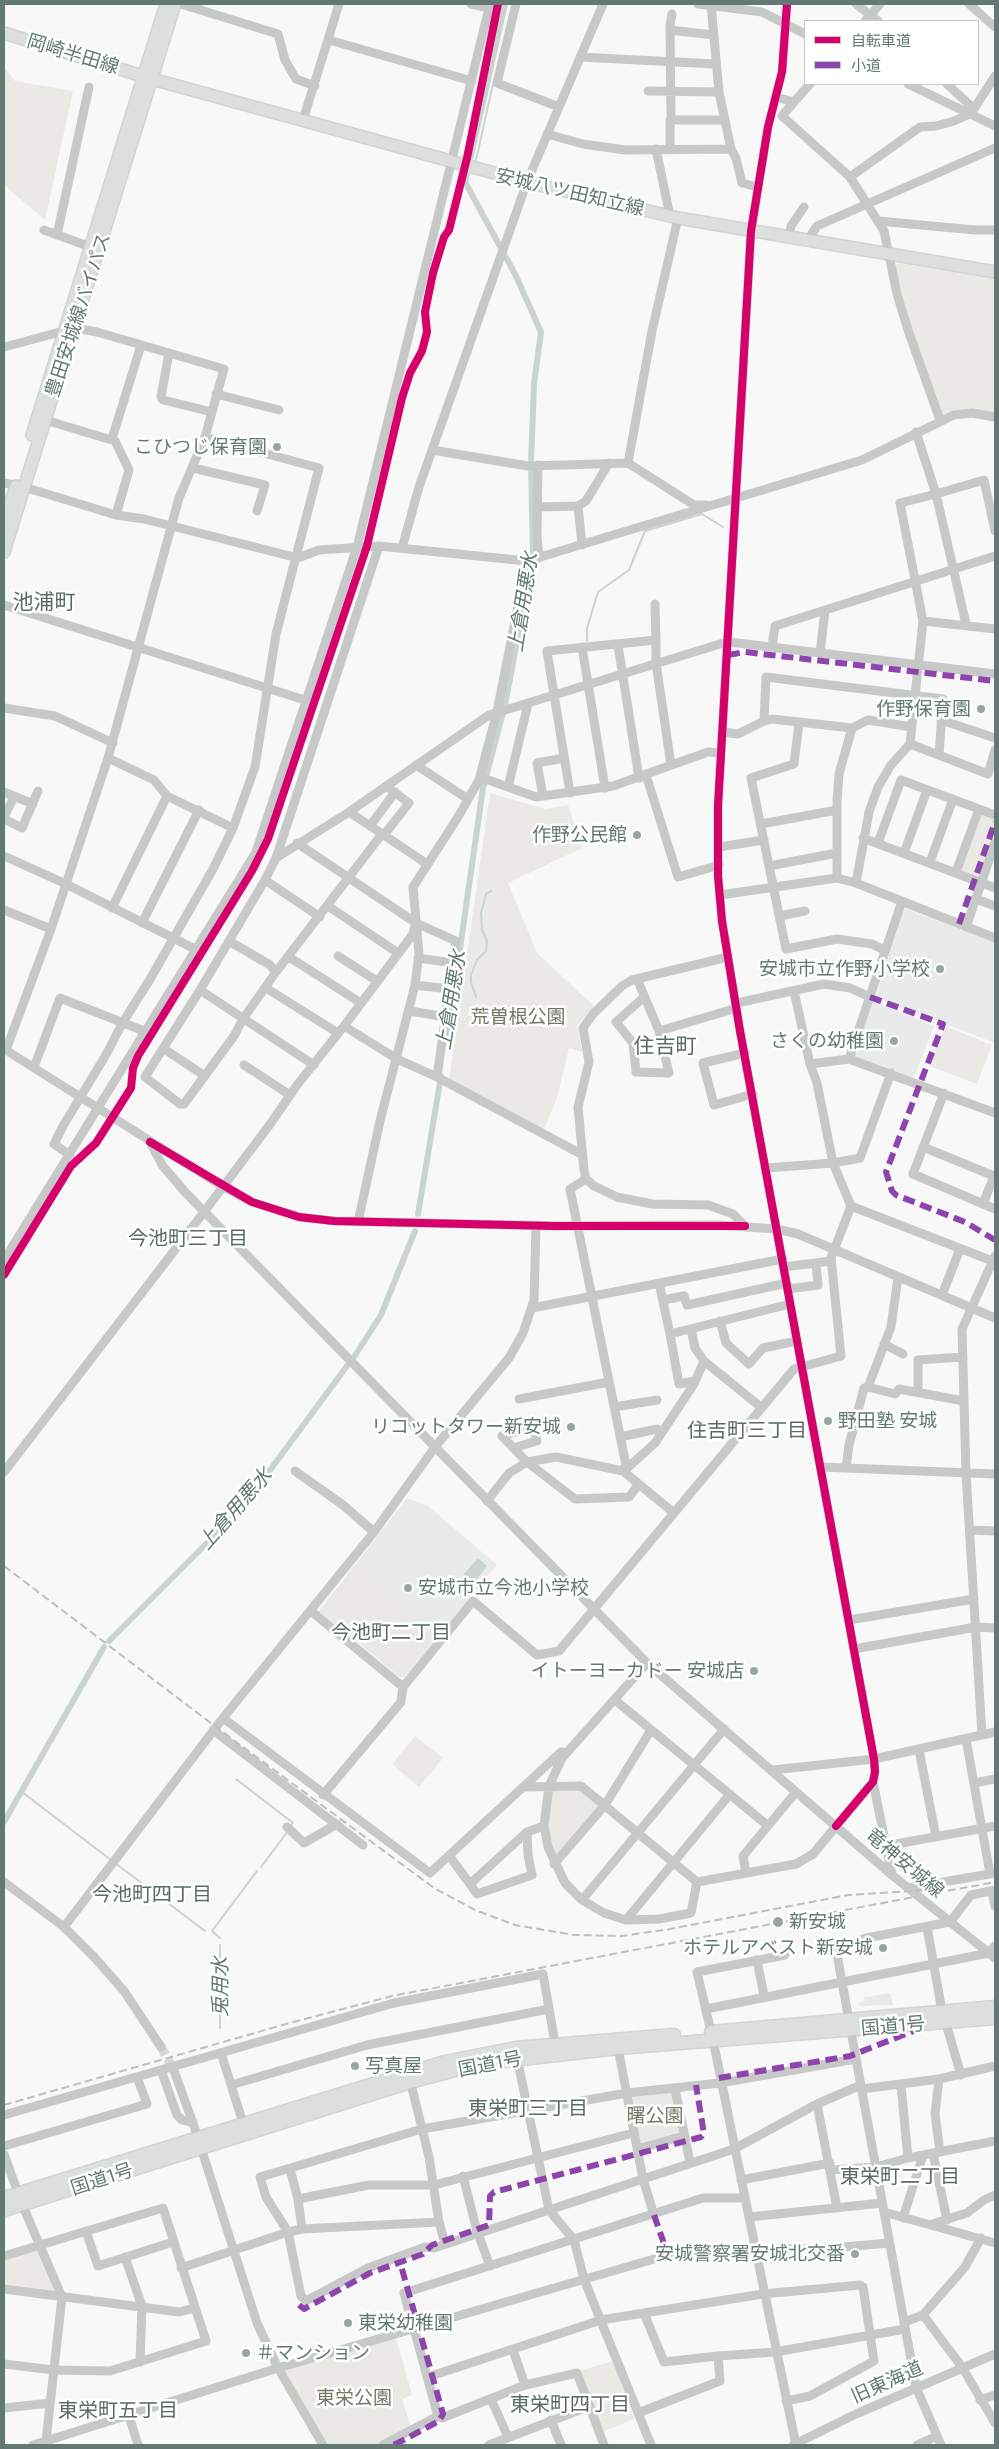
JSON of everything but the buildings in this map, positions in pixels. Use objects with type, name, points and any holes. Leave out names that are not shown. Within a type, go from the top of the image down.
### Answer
[{"type":"highway","name":"国道1号","points":[[4,2210],[20,2199],[493,2051],[556,2044],[712,2036],[943,2016],[995,2007]]},
{"type":"highway","name":"国道1号","points":[[943,2016],[995,2018]]},
{"type":"highway","name":"国道1号","points":[[200,2142],[242,2123],[409,2077],[517,2058],[712,2036]]},
{"type":"highway","name":"国道1号","points":[[4,2198],[20,2199]]},
{"type":"main road","name":"岡崎半田線","points":[[4,33],[147,77],[166,4]]},
{"type":"main road","points":[[147,77],[175,4]]},
{"type":"main road","name":"安城八ツ田知立線","points":[[147,77],[457,164],[674,217],[751,232],[889,253],[995,272]]},
{"type":"main road","name":"豊田安城線バイパス","points":[[4,552],[20,486],[147,77]]},
{"type":"main road","name":"豊田安城線バイパス","points":[[4,524],[45,420],[69,329]]},
{"type":"street","points":[[181,4],[278,34],[285,60],[296,79],[315,86]]},
{"type":"street","points":[[303,120],[339,4]]},
{"type":"street","points":[[4,1260],[256,852],[308,701],[357,547],[457,164],[472,81],[489,6],[471,4]]},
{"type":"street","points":[[516,4],[497,83],[559,107]]},
{"type":"street","points":[[402,548],[432,450],[527,182],[603,4]]},
{"type":"street","points":[[698,4],[711,4],[762,12],[804,34]]},
{"type":"street","points":[[711,4],[715,64],[730,150],[736,158],[742,183],[757,187]]},
{"type":"street","points":[[787,4],[784,24],[782,72],[757,187],[751,232],[735,500],[729,642],[718,806],[720,895],[728,957],[849,1620],[874,1760],[875,1772],[873,1782],[892,1875]]},
{"type":"street","points":[[856,4],[868,18],[880,4]]},
{"type":"street","points":[[969,4],[995,27]]},
{"type":"street","points":[[670,150],[672,61],[670,30],[672,14]]},
{"type":"street","points":[[670,30],[713,35]]},
{"type":"street","points":[[328,40],[472,81]]},
{"type":"street","points":[[580,57],[715,64]]},
{"type":"street","points":[[850,177],[920,127],[936,126],[972,111],[995,76]]},
{"type":"street","points":[[809,85],[782,116],[850,177],[884,231],[909,333],[940,420]]},
{"type":"street","points":[[910,85],[972,111],[995,126]]},
{"type":"street","points":[[948,85],[972,111]]},
{"type":"street","points":[[57,235],[89,87]]},
{"type":"street","points":[[648,91],[719,92]]},
{"type":"street","points":[[776,97],[794,102]]},
{"type":"street","points":[[671,120],[724,120]]},
{"type":"street","points":[[547,134],[583,144],[624,150],[730,150]]},
{"type":"street","points":[[808,240],[817,226],[995,148]]},
{"type":"street","points":[[628,464],[674,217],[656,149]]},
{"type":"street","points":[[789,237],[792,226],[804,207]]},
{"type":"street","points":[[878,221],[975,230],[995,230]]},
{"type":"street","points":[[44,230],[94,248]]},
{"type":"street","points":[[4,347],[69,329],[141,345],[224,369],[205,437],[194,468],[179,498],[113,743],[51,929],[5,1050],[222,1186],[252,1202],[298,1217],[358,1222],[536,1226],[745,1226],[777,1229],[798,1234],[995,1318]]},
{"type":"street","points":[[112,440],[141,345]]},
{"type":"street","points":[[169,354],[161,397],[163,400],[212,412]]},
{"type":"street","points":[[216,394],[279,410]]},
{"type":"street","points":[[4,483],[20,486],[116,515],[172,526],[298,558],[319,550],[379,546],[534,559],[735,500],[862,460],[940,420],[954,415],[972,412],[995,417]]},
{"type":"street","points":[[45,420],[115,440],[129,470],[116,515]]},
{"type":"street","points":[[916,432],[936,494],[966,624]]},
{"type":"street","points":[[70,1155],[54,1144],[79,1097],[107,1053],[123,1022],[149,981],[213,869],[233,828],[255,766],[269,689],[276,634],[298,558],[319,468],[205,437]]},
{"type":"street","points":[[432,450],[534,465],[628,464],[694,504],[704,508]]},
{"type":"street","points":[[538,507],[578,506],[586,501],[609,463]]},
{"type":"street","points":[[358,1222],[380,1121],[410,1011],[415,985],[418,958],[413,886],[480,777],[501,711],[534,559],[538,507],[534,465]]},
{"type":"street","points":[[194,468],[265,485],[258,511]]},
{"type":"street","points":[[856,883],[869,812],[878,787],[891,765],[910,744],[912,727],[923,621],[900,503],[984,480],[995,531]]},
{"type":"street","points":[[578,506],[582,545]]},
{"type":"street","points":[[379,546],[276,858],[200,990],[164,1049],[144,1077],[180,1104],[184,1104],[205,1076],[276,972],[409,803],[386,786]]},
{"type":"street","points":[[772,648],[775,626],[995,556]]},
{"type":"street","points":[[655,604],[656,663],[671,765]]},
{"type":"street","points":[[4,605],[308,701]]},
{"type":"street","points":[[820,654],[825,610]]},
{"type":"street","points":[[923,621],[966,624],[995,629]]},
{"type":"street","points":[[570,793],[546,651],[656,640]]},
{"type":"street","points":[[276,858],[349,812],[488,715],[729,642],[995,674]]},
{"type":"street","points":[[618,645],[642,776],[678,877],[719,865]]},
{"type":"street","points":[[582,647],[605,788]]},
{"type":"street","points":[[764,721],[766,677],[943,699],[939,755]]},
{"type":"street","points":[[508,787],[528,704]]},
{"type":"street","points":[[4,708],[55,716],[113,743]]},
{"type":"street","points":[[723,732],[738,734],[772,719],[852,728],[868,720],[912,727]]},
{"type":"street","points":[[942,720],[995,738]]},
{"type":"street","points":[[799,723],[794,764],[751,778],[786,949],[837,938],[872,944],[884,953]]},
{"type":"street","points":[[837,878],[837,810],[840,774],[852,728]]},
{"type":"street","points":[[910,744],[988,774],[995,750]]},
{"type":"street","points":[[480,777],[536,797],[605,788],[708,752],[721,753]]},
{"type":"street","points":[[108,758],[154,780],[167,796],[233,828]]},
{"type":"street","points":[[543,796],[537,763],[564,758]]},
{"type":"street","points":[[416,765],[468,799]]},
{"type":"street","points":[[878,842],[901,780],[995,815]]},
{"type":"street","points":[[904,853],[927,790]]},
{"type":"street","points":[[14,797],[4,818],[22,828],[38,791]]},
{"type":"street","points":[[4,792],[33,804]]},
{"type":"street","points":[[370,826],[395,792]]},
{"type":"street","points":[[112,908],[167,796]]},
{"type":"street","points":[[930,862],[953,799]]},
{"type":"street","points":[[956,872],[979,809]]},
{"type":"street","points":[[142,923],[199,810]]},
{"type":"street","points":[[761,824],[837,810]]},
{"type":"street","points":[[349,812],[426,864]]},
{"type":"street","points":[[863,838],[878,842],[995,888]]},
{"type":"street","points":[[719,848],[764,840]]},
{"type":"street","points":[[297,843],[416,923],[456,941],[446,1017],[441,1079]]},
{"type":"street","points":[[966,927],[995,843]]},
{"type":"street","points":[[769,866],[837,854]]},
{"type":"street","points":[[4,856],[66,884],[195,948]]},
{"type":"street","points":[[720,895],[837,878],[856,883],[995,938]]},
{"type":"street","points":[[265,880],[320,917]]},
{"type":"street","points":[[976,899],[995,906]]},
{"type":"street","points":[[849,1059],[902,901]]},
{"type":"street","points":[[328,906],[398,953]]},
{"type":"street","points":[[4,910],[51,929]]},
{"type":"street","points":[[779,916],[806,911]]},
{"type":"street","points":[[4,1472],[314,1066],[413,934],[416,923]]},
{"type":"street","points":[[229,941],[270,965],[276,972]]},
{"type":"street","points":[[338,956],[377,982]]},
{"type":"street","points":[[289,957],[361,1003]]},
{"type":"street","points":[[728,957],[637,979],[622,986],[584,1025],[589,1062],[578,1107],[581,1154],[586,1179],[606,1193],[617,1197],[652,1204],[708,1205],[733,1214],[745,1226]]},
{"type":"street","points":[[418,958],[453,963]]},
{"type":"street","points":[[637,979],[659,1031],[669,1073],[636,1072],[633,1043],[616,1022],[644,997]]},
{"type":"street","points":[[659,1031],[737,1006],[794,991],[835,984],[870,997]]},
{"type":"street","points":[[415,985],[449,990]]},
{"type":"street","points":[[266,988],[341,1030],[441,1079],[581,1154]]},
{"type":"street","points":[[200,990],[314,1066]]},
{"type":"street","points":[[323,1795],[401,1702],[403,1687],[473,1601],[538,1655],[559,1651],[592,1609],[794,1369],[841,1356],[832,1261],[833,1250],[850,1206],[833,1163],[817,1083],[810,1064],[794,991]]},
{"type":"street","points":[[34,1067],[60,998],[144,1031]]},
{"type":"street","points":[[410,1011],[446,1017]]},
{"type":"street","points":[[164,1049],[205,1076]]},
{"type":"street","points":[[745,1053],[703,1063],[714,1105],[753,1094]]},
{"type":"street","points":[[810,1064],[849,1059],[891,1072],[995,1113]]},
{"type":"street","points":[[244,1065],[290,1095]]},
{"type":"street","points":[[766,1168],[833,1163],[860,1158],[891,1072]]},
{"type":"street","points":[[944,1093],[913,1174],[995,1209]]},
{"type":"street","name":"竜神安城線","points":[[150,1142],[162,1165],[204,1212],[647,1663],[892,1875],[950,1922],[993,1952]]},
{"type":"street","points":[[923,1147],[994,1176],[983,1204]]},
{"type":"street","points":[[586,1179],[570,1189],[626,1465],[623,1471]]},
{"type":"street","points":[[850,1206],[960,1250],[994,1260],[970,1307],[962,1329],[966,1473],[982,1735]]},
{"type":"street","points":[[64,1926],[213,1730],[374,1532],[435,1447],[509,1358],[523,1333],[532,1308],[536,1284],[536,1226]]},
{"type":"street","points":[[942,1296],[960,1250]]},
{"type":"street","points":[[532,1308],[659,1283],[783,1263],[832,1261]]},
{"type":"street","points":[[663,1300],[684,1296],[686,1305],[787,1286],[818,1285],[816,1263]]},
{"type":"street","points":[[846,1468],[849,1445],[864,1388],[868,1387],[891,1327],[898,1277]]},
{"type":"street","points":[[659,1283],[679,1384],[695,1381]]},
{"type":"street","points":[[670,1334],[790,1304]]},
{"type":"street","points":[[720,1322],[726,1343],[749,1364],[763,1348],[797,1341]]},
{"type":"street","points":[[691,1329],[695,1348],[704,1361],[762,1408]]},
{"type":"street","points":[[884,1344],[903,1354]]},
{"type":"street","points":[[918,1392],[918,1360],[963,1357]]},
{"type":"street","points":[[623,1471],[654,1443],[695,1381],[704,1361]]},
{"type":"street","points":[[520,1398],[609,1382]]},
{"type":"street","points":[[868,1387],[894,1394],[899,1389],[964,1401]]},
{"type":"street","points":[[614,1408],[657,1400]]},
{"type":"street","points":[[620,1437],[657,1429],[662,1432]]},
{"type":"street","points":[[513,1448],[527,1462],[575,1500],[629,1497],[639,1484]]},
{"type":"street","points":[[487,1501],[509,1473],[527,1462],[556,1457],[623,1471],[674,1513]]},
{"type":"street","points":[[821,1467],[995,1474]]},
{"type":"street","points":[[295,1471],[343,1505],[374,1532]]},
{"type":"street","points":[[970,1530],[995,1531]]},
{"type":"street","points":[[849,1620],[974,1599]]},
{"type":"street","points":[[311,1611],[403,1687]]},
{"type":"street","points":[[854,1649],[976,1627],[995,1628]]},
{"type":"street","points":[[647,1663],[566,1753],[548,1786],[544,1826],[548,1846],[554,1864],[566,1883],[582,1900],[604,1913],[626,1920],[650,1920],[691,1913],[697,1882]]},
{"type":"street","points":[[614,1700],[767,1825]]},
{"type":"street","points":[[223,1718],[323,1795],[430,1873],[526,1787],[561,1752],[566,1753]]},
{"type":"street","points":[[582,1900],[724,1729]]},
{"type":"street","points":[[213,1730],[363,1844]]},
{"type":"street","points":[[554,1864],[605,1805],[651,1730]]},
{"type":"street","points":[[772,1770],[874,1760],[995,1732]]},
{"type":"street","points":[[909,1888],[993,1873],[982,1829],[966,1739]]},
{"type":"street","points":[[919,1750],[936,1837]]},
{"type":"street","points":[[974,1784],[995,1779]]},
{"type":"street","points":[[526,1787],[581,1786],[697,1882],[796,1864],[813,1854],[873,1782]]},
{"type":"street","points":[[746,1873],[743,1856],[796,1792]]},
{"type":"street","points":[[626,1920],[730,1794]]},
{"type":"street","points":[[287,1827],[304,1843],[337,1824]]},
{"type":"street","points":[[470,1884],[527,1832],[544,1826]]},
{"type":"street","points":[[885,1846],[995,1826]]},
{"type":"street","points":[[450,1857],[477,1894],[532,1874],[528,1855],[527,1832]]},
{"type":"street","points":[[4,1882],[64,1926],[101,1964],[124,1991],[161,2047]]},
{"type":"street","points":[[941,2445],[916,2387],[836,1949],[866,1938],[950,1922],[971,1894],[994,1891],[995,1906]]},
{"type":"street","points":[[927,1927],[943,2016],[960,2075]]},
{"type":"street","points":[[706,2009],[993,1952]]},
{"type":"street","points":[[784,1955],[697,1972],[712,2036],[720,2083],[795,2445]]},
{"type":"street","points":[[757,1960],[764,1996]]},
{"type":"street","points":[[4,2115],[394,2003],[543,1974],[556,2044]]},
{"type":"street","points":[[231,2085],[367,2045],[549,2009]]},
{"type":"street","points":[[618,2048],[633,2133],[643,2179],[654,2215]]},
{"type":"street","points":[[221,2053],[242,2123]]},
{"type":"street","points":[[517,2058],[530,2110],[549,2210],[574,2240],[584,2279],[651,2445]]},
{"type":"street","points":[[856,2060],[720,2083],[627,2093],[422,2130],[260,2177],[266,2197],[288,2232],[301,2296],[306,2301],[368,2268],[425,2247],[434,2248],[734,2149],[817,2104],[861,2087],[902,2085],[960,2075],[995,2066]]},
{"type":"street","points":[[173,2068],[200,2142],[232,2250],[257,2322],[278,2368],[323,2445]]},
{"type":"street","points":[[161,2070],[177,2115],[182,2120],[193,2122]]},
{"type":"street","points":[[4,2146],[147,2104],[137,2077]]},
{"type":"street","points":[[409,2077],[434,2184],[439,2222],[445,2244]]},
{"type":"street","points":[[939,2079],[935,2114],[936,2152],[948,2220]]},
{"type":"street","points":[[902,2085],[908,2158]]},
{"type":"street","points":[[675,2088],[690,2162]]},
{"type":"street","points":[[817,2104],[837,2208]]},
{"type":"street","points":[[298,2199],[369,2184],[434,2184],[633,2133]]},
{"type":"street","points":[[637,2148],[684,2136]]},
{"type":"street","points":[[741,2180],[830,2166],[876,2167],[908,2158],[995,2141]]},
{"type":"street","points":[[4,2154],[20,2199],[62,2297],[46,2441]]},
{"type":"street","points":[[902,2218],[923,2155]]},
{"type":"street","points":[[290,2168],[298,2199],[302,2229]]},
{"type":"street","points":[[463,2176],[478,2234],[490,2266]]},
{"type":"street","points":[[932,2224],[967,2213],[984,2200],[995,2195]]},
{"type":"street","points":[[438,2416],[404,2293],[703,2198],[745,2198]]},
{"type":"street","points":[[4,2256],[163,2208],[206,2341],[110,2371],[54,2370],[4,2364]]},
{"type":"street","points":[[749,2217],[837,2208],[883,2208],[902,2218],[932,2224],[995,2243]]},
{"type":"street","points":[[181,2268],[302,2229],[439,2222]]},
{"type":"street","points":[[86,2231],[98,2266],[173,2242]]},
{"type":"street","points":[[644,2314],[664,2362],[775,2352],[871,2335],[904,2326],[922,2315],[965,2266],[981,2238]]},
{"type":"street","points":[[33,2445],[278,2368],[668,2255],[708,2250],[833,2248],[889,2243]]},
{"type":"street","points":[[125,2257],[142,2306],[140,2362]]},
{"type":"street","points":[[428,2377],[601,2320],[763,2294],[860,2285],[863,2287],[874,2361],[810,2396],[786,2402]]},
{"type":"street","points":[[4,2289],[178,2312],[194,2308]]},
{"type":"street","points":[[922,2315],[962,2367],[995,2423]]},
{"type":"street","points":[[513,2350],[525,2385]]},
{"type":"street","name":"旧東海道","points":[[795,2445],[916,2387],[995,2354]]},
{"type":"street","points":[[638,2413],[718,2383],[720,2381],[718,2356]]},
{"type":"street","points":[[383,2445],[438,2416],[442,2418],[525,2385],[578,2373],[604,2445]]},
{"type":"street","points":[[980,2400],[995,2395]]},
{"type":"street","points":[[490,2399],[508,2437]]},
{"type":"street","points":[[4,2408],[50,2403]]},
{"type":"street","points":[[489,2445],[590,2406]]},
{"type":"street","points":[[129,2416],[138,2445]]},
{"type":"street","points":[[551,2420],[561,2445]]},
{"type":"street","points":[[918,2445],[937,2436]]},
{"type":"shaded area","name":"安城市立作野小学校","points":[[907,909],[995,943],[995,1043],[877,998],[876,995],[904,910]]},
{"type":"shaded area","name":"さくの幼稚園","points":[[874,1001],[934,1026],[914,1078],[854,1057]]},
{"type":"shaded area","name":"安城市立今池小学校","points":[[407,1498],[428,1506],[497,1565],[404,1678],[401,1678],[319,1611]]},
{"type":"shaded area","points":[[478,1558],[487,1566],[473,1584],[463,1575]]},
{"type":"green space","points":[[4,66],[15,81],[73,91],[45,220],[4,185]]},
{"type":"green space","points":[[898,263],[995,279],[995,414],[942,415],[903,304],[895,266]]},
{"type":"green space","name":"荒曽根公園","points":[[490,793],[546,809],[568,805],[582,848],[508,883],[537,953],[594,1006],[577,1026],[582,1052],[569,1048],[557,1098],[544,1129],[449,1080]]},
{"type":"green space","points":[[981,813],[995,818],[995,834],[978,878],[961,872],[960,869]]},
{"type":"green space","points":[[945,1026],[992,1045],[977,1084],[930,1066]]},
{"type":"green space","points":[[360,1560],[441,1630],[402,1677],[319,1611]]},
{"type":"green space","points":[[415,1736],[443,1758],[419,1787],[392,1764]]},
{"type":"green space","points":[[553,1789],[581,1789],[600,1805],[555,1857],[547,1832]]},
{"type":"green space","points":[[890,1993],[893,2005],[861,2006],[858,2003],[865,2001],[864,1997]]},
{"type":"green space","name":"曙公園","points":[[671,2092],[674,2094],[681,2133],[638,2144],[632,2097]]},
{"type":"green space","points":[[39,2250],[55,2289],[52,2293],[4,2287],[4,2258]]},
{"type":"green space","name":"東栄公園","points":[[396,2337],[412,2395],[402,2399],[411,2427],[378,2445],[329,2445],[308,2416],[281,2370]]},
{"type":"green space","points":[[613,2361],[634,2419],[602,2432],[579,2371]]},
{"type":"waterway","name":"上倉用悪水","points":[[447,1039],[483,788],[505,705],[533,558],[531,463],[534,384],[541,332],[515,274],[465,182],[505,4]]},
{"type":"waterway","points":[[476,160],[493,84]]},
{"type":"waterway","points":[[587,641],[587,628],[598,592],[629,570],[645,531],[702,514],[723,527]]},
{"type":"waterway","points":[[476,997],[471,982],[471,975],[477,960],[486,951],[487,941],[482,930],[481,913],[486,894],[491,891]]},
{"type":"waterway","name":"上倉用悪水","points":[[418,1214],[441,1076]]},
{"type":"waterway","name":"上倉用悪水","points":[[354,1357],[381,1315],[415,1231]]},
{"type":"waterway","name":"上倉用悪水","points":[[109,1641],[242,1508],[347,1366]]},
{"type":"waterway","name":"上倉用悪水","points":[[4,1822],[104,1647]]},
{"type":"waterway","name":"兎用水","points":[[236,1779],[293,1823],[290,1827]]},
{"type":"waterway","points":[[22,1792],[111,1860]]},
{"type":"waterway","name":"兎用水","points":[[261,1867],[288,1831]]},
{"type":"waterway","points":[[115,1863],[205,1931]]},
{"type":"waterway","name":"兎用水","points":[[220,1938],[212,1931],[257,1871]]},
{"type":"waterway","name":"兎用水","points":[[220,1945],[220,2028]]},
{"type":"tunnel","points":[[161,2047],[173,2068]]},
{"type":"railway","points":[[4,1566],[216,1727],[434,1888],[475,1910],[515,1925],[574,1935],[622,1936],[670,1929],[848,1895],[943,1889]]},
{"type":"railway","points":[[936,1893],[995,1882]]},
{"type":"railway","points":[[4,2105],[286,2024],[392,1996],[914,1897]]},
{"type":"marked path","points":[[728,655],[745,652],[995,681]]},
{"type":"marked path","points":[[959,924],[995,822]]},
{"type":"marked path","points":[[870,997],[943,1024],[886,1172],[892,1191],[896,1195],[965,1222],[995,1240]]},
{"type":"marked path","points":[[719,2078],[850,2056],[916,2030]]},
{"type":"marked path","points":[[299,2305],[304,2309],[370,2273],[423,2254],[432,2245],[489,2225],[490,2196],[494,2192],[701,2137],[704,2134],[696,2085]]},
{"type":"marked path","points":[[654,2215],[668,2255]]},
{"type":"marked path","points":[[394,2445],[439,2421],[443,2414],[400,2262]]},
{"type":"cycle path","points":[[4,1275],[71,1166],[96,1143],[131,1088],[133,1068],[138,1056],[252,871],[268,839],[367,546],[402,398],[410,373],[422,351],[427,332],[425,312],[433,273],[444,237],[449,230],[467,158],[498,4]]},
{"type":"cycle path","points":[[787,4],[782,72],[768,127],[751,231],[718,806],[718,876],[722,921],[740,1031],[874,1759],[875,1772],[873,1782],[836,1826]]},
{"type":"cycle path","points":[[150,1142],[252,1202],[299,1217],[334,1221],[555,1226],[745,1226]]},
{"type":"place","name":"こひつじ保育園","points":[[277,447]]},
{"type":"place","name":"作野保育園","points":[[981,709]]},
{"type":"place","name":"作野公民館","points":[[637,835]]},
{"type":"place","name":"安城市立作野小学校","points":[[940,969]]},
{"type":"place","name":"さくの幼稚園","points":[[894,1041]]},
{"type":"place","name":"野田塾 安城","points":[[828,1421]]},
{"type":"place","name":"リコットタワー新安城","points":[[571,1427]]},
{"type":"place","name":"安城市立今池小学校","points":[[408,1588]]},
{"type":"place","name":"イトーヨーカドー 安城店","points":[[754,1671]]},
{"type":"place","name":"新安城","points":[[778,1922]]},
{"type":"place","name":"ホテルアベスト新安城","points":[[883,1948]]},
{"type":"place","name":"写真屋","points":[[355,2066]]},
{"type":"place","name":"安城警察署安城北交番","points":[[855,2254]]},
{"type":"place","name":"東栄幼稚園","points":[[348,2323]]},
{"type":"place","name":"＃マンション","points":[[246,2353]]},
{"type":"district","name":"池浦町","points":[[44,602]]},
{"type":"district","name":"住吉町","points":[[665,1046]]},
{"type":"district","name":"今池町三丁目","points":[[188,1238]]},
{"type":"district","name":"住吉町三丁目","points":[[747,1430]]},
{"type":"district","name":"今池町二丁目","points":[[391,1632]]},
{"type":"district","name":"今池町四丁目","points":[[152,1894]]},
{"type":"district","name":"東栄町三丁目","points":[[528,2108]]},
{"type":"district","name":"東栄町二丁目","points":[[900,2176]]},
{"type":"district","name":"東栄町四丁目","points":[[570,2404]]},
{"type":"district","name":"東栄町五丁目","points":[[118,2410]]}]
